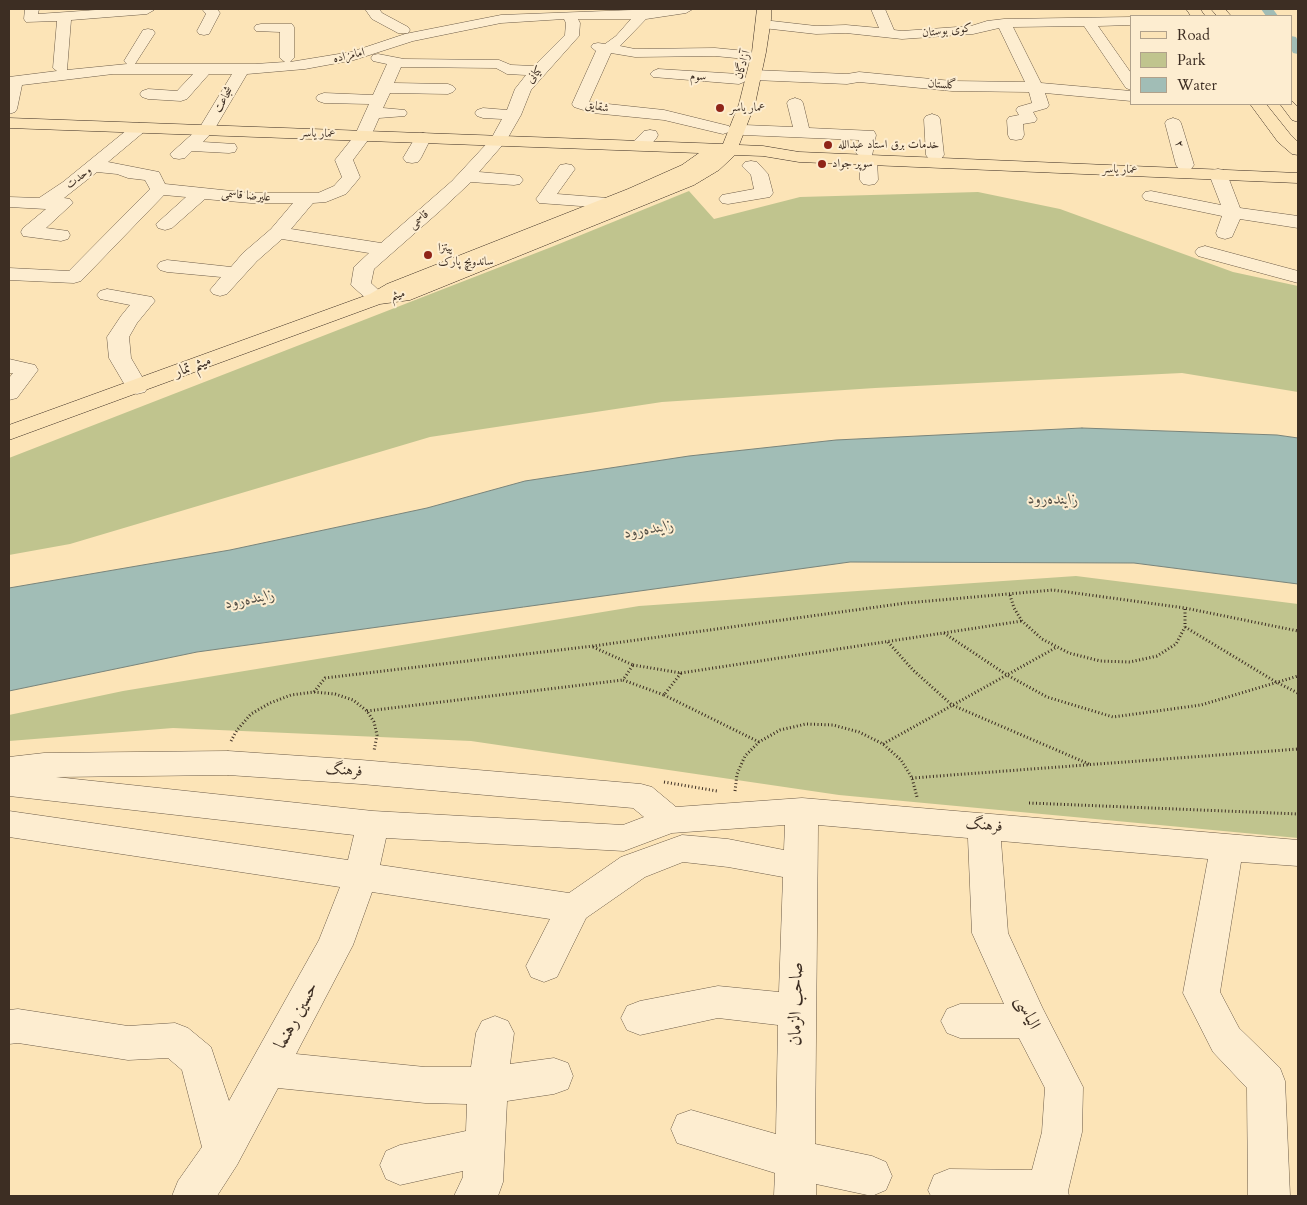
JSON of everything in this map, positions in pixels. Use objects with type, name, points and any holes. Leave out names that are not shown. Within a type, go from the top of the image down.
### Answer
[{"type":"main road","name":"آزادگان","points":[[723,149],[742,125],[747,104],[746,56],[756,23],[754,9]]},
{"type":"main road","name":"آزادگان","points":[[723,149],[723,130],[746,77],[764,24],[764,9]]},
{"type":"main road","points":[[1259,105],[1284,138],[1298,150]]},
{"type":"main road","points":[[1289,105],[1298,118]]},
{"type":"main road","name":"عمار یاسر","points":[[9,123],[498,141],[645,140],[723,149],[763,151],[802,146],[866,156],[1298,178]]},
{"type":"main road","points":[[742,125],[753,141],[764,145],[802,146]]},
{"type":"main road","points":[[688,181],[751,166],[802,146]]},
{"type":"main road","name":"میثم","points":[[377,298],[403,296],[688,181],[720,160],[723,149]]},
{"type":"main road","name":"میثم","points":[[377,298],[394,288],[688,170],[723,149]]},
{"type":"main road","name":"عمار یاسر","points":[[866,156],[935,155],[1298,169]]},
{"type":"main road","name":"میثم تمار","points":[[9,433],[377,298]]},
{"type":"street","points":[[32,9],[31,19],[147,10]]},
{"type":"street","points":[[204,31],[213,13],[209,9]]},
{"type":"street","points":[[372,9],[377,16],[403,30]]},
{"type":"street","name":"امامزاده","points":[[11,79],[61,68],[131,60],[231,62],[340,52],[431,21],[488,9]]},
{"type":"street","name":"امامزاده","points":[[11,79],[92,75],[139,67],[242,69],[305,64],[361,54],[410,37],[501,19],[568,15],[642,15],[686,9]]},
{"type":"street","points":[[878,9],[888,32]]},
{"type":"street","points":[[804,13],[807,21],[843,21],[888,32]]},
{"type":"street","points":[[566,42],[572,36],[573,23],[568,15]]},
{"type":"street","name":"شقایق","points":[[642,15],[621,39],[603,52],[580,104],[604,109],[641,106],[664,115],[723,130]]},
{"type":"street","points":[[61,68],[64,16]]},
{"type":"street","points":[[1088,21],[1130,84]]},
{"type":"street","name":"کوی بوستان","points":[[764,24],[816,30],[846,29],[888,32],[947,39],[987,25],[1004,23],[1130,21]]},
{"type":"street","points":[[1004,23],[1042,105],[1024,110],[1029,119],[1015,120],[1016,134]]},
{"type":"street","points":[[261,28],[288,28],[286,58]]},
{"type":"street","points":[[131,60],[148,33]]},
{"type":"street","points":[[566,42],[635,53],[693,48],[746,56]]},
{"type":"street","name":"کیانی","points":[[498,141],[513,115],[523,89],[566,42]]},
{"type":"street","points":[[361,54],[404,63],[502,62],[507,69],[538,71]]},
{"type":"street","points":[[363,136],[396,61]]},
{"type":"street","points":[[148,94],[181,96],[205,69]]},
{"type":"street","name":"شجاعت","points":[[229,148],[184,150],[206,130],[242,69]]},
{"type":"street","name":"سوم","points":[[658,74],[746,77]]},
{"type":"street","points":[[1081,74],[1089,90]]},
{"type":"street","name":"گلستان","points":[[746,77],[847,79],[858,77],[893,89],[952,86],[1035,87],[1089,90],[1130,96]]},
{"type":"street","points":[[9,109],[11,79]]},
{"type":"street","points":[[324,98],[379,100],[448,89]]},
{"type":"street","points":[[379,100],[399,113]]},
{"type":"street","points":[[795,103],[802,146],[850,129],[868,135],[866,156],[869,180]]},
{"type":"street","points":[[595,125],[604,109]]},
{"type":"street","points":[[483,113],[513,115]]},
{"type":"street","points":[[932,119],[935,155]]},
{"type":"street","name":"۲","points":[[1173,123],[1186,165]]},
{"type":"street","name":"وحدت","points":[[43,204],[139,128]]},
{"type":"street","name":"علیرضا قاسمی","points":[[160,189],[259,198],[320,198],[340,190],[351,177],[344,160],[363,136]]},
{"type":"street","points":[[412,158],[423,138]]},
{"type":"street","name":"قاسمی","points":[[377,298],[361,285],[364,266],[434,208],[498,141]]},
{"type":"street","points":[[9,274],[74,277],[160,189],[154,183],[153,176],[128,173],[122,169],[93,166]]},
{"type":"street","points":[[728,200],[764,193],[760,174],[751,166]]},
{"type":"street","points":[[566,168],[545,199],[608,203]]},
{"type":"street","points":[[1149,171],[1152,205],[1298,222]]},
{"type":"street","points":[[1218,174],[1233,213],[1225,233]]},
{"type":"street","points":[[466,176],[514,180]]},
{"type":"street","points":[[165,224],[201,193]]},
{"type":"street","points":[[220,290],[250,257],[278,232],[307,199]]},
{"type":"street","points":[[9,202],[64,203],[30,232],[61,236]]},
{"type":"street","points":[[278,232],[384,249]]},
{"type":"street","points":[[1205,252],[1298,277]]},
{"type":"street","points":[[167,266],[236,273]]},
{"type":"street","points":[[107,295],[145,301],[128,320],[118,337],[120,358],[137,387]]},
{"type":"street","points":[[9,366],[27,370],[9,393]]},
{"type":"street","name":"فرهنگ","points":[[14,780],[44,765],[228,763],[361,772],[642,796],[670,820]]},
{"type":"street","points":[[14,780],[9,824],[574,908]]},
{"type":"street","name":"فرهنگ","points":[[14,780],[373,824],[624,838],[670,820],[802,811],[1298,853]]},
{"type":"street","name":"صاحب الزمان","points":[[795,1178],[802,811]]},
{"type":"street","name":"حسین رهنما","points":[[193,1196],[223,1151],[335,945],[361,877],[373,824]]},
{"type":"street","name":"الیاسی","points":[[984,826],[990,933],[1030,1021],[1064,1087],[1062,1132],[1047,1193]]},
{"type":"street","points":[[1226,847],[1201,993],[1226,1040],[1266,1081],[1269,1196]]},
{"type":"street","points":[[544,966],[574,908],[633,866],[682,848],[728,853],[801,867]]},
{"type":"street","points":[[640,1018],[718,1002],[797,1011]]},
{"type":"street","points":[[960,1021],[1030,1021]]},
{"type":"street","points":[[9,1027],[18,1026],[128,1043],[175,1040],[198,1060],[223,1151]]},
{"type":"street","points":[[475,1196],[483,1182],[488,1086],[495,1033]]},
{"type":"street","points":[[269,1069],[425,1085],[488,1086],[554,1076]]},
{"type":"street","points":[[691,1129],[795,1178],[872,1176]]},
{"type":"street","points":[[400,1165],[485,1146]]},
{"type":"street","points":[[949,1190],[1047,1193]]},
{"type":"path","points":[[314,692],[325,678],[593,646],[906,603],[1054,590],[1185,608],[1298,632]]},
{"type":"path","points":[[1010,595],[1014,608],[1022,621],[1042,639],[1069,653],[1100,661],[1130,662],[1157,656],[1176,644],[1185,627],[1185,608]]},
{"type":"path","points":[[593,646],[633,666],[681,673],[1022,621]]},
{"type":"path","points":[[1185,627],[1276,682],[1298,693]]},
{"type":"path","points":[[943,633],[1007,675],[1047,697],[1113,717],[1201,705],[1298,676]]},
{"type":"path","points":[[888,641],[913,670],[952,705],[1091,765]]},
{"type":"path","points":[[883,744],[1057,647]]},
{"type":"path","points":[[623,680],[633,666]]},
{"type":"path","points":[[664,695],[681,673]]},
{"type":"path","points":[[367,711],[623,680],[664,695],[759,742]]},
{"type":"path","points":[[228,763],[229,746],[237,730],[251,714],[291,695],[314,692],[335,694],[353,700],[367,711],[374,722],[377,735],[375,749],[370,761],[361,772]]},
{"type":"path","points":[[741,814],[735,794],[737,774],[745,756],[759,742],[780,730],[806,724],[833,725],[860,732],[883,744],[901,760],[912,778],[917,799],[927,800]]},
{"type":"path","points":[[912,778],[1298,749]]},
{"type":"path","points":[[1025,803],[1298,814]]},
{"type":"green space","points":[[689,191],[714,219],[800,197],[978,192],[1060,209],[1233,272],[1298,286],[1298,392],[1182,373],[875,388],[662,402],[430,437],[70,544],[9,555],[9,458],[554,246]]},
{"type":"green space","points":[[1076,576],[1298,604],[1298,838],[839,795],[471,741],[173,728],[9,741],[9,715],[123,691],[639,606]]},
{"type":"water","name":"زاینده‌رود","points":[[1082,428],[1277,435],[1298,438],[1298,584],[1134,563],[850,562],[197,652],[9,691],[9,588],[230,550],[427,508],[525,481],[689,456],[836,440]]},
{"type":"waterway","points":[[1267,9],[1271,15]]},
{"type":"waterway","points":[[1292,41],[1298,50]]},
{"type":"place","name":"عمار یاسر","points":[[720,108]]},
{"type":"place","name":"خدمات برق استاد عبدالله","points":[[828,145]]},
{"type":"place","name":"سوپر جواد","points":[[822,164]]},
{"type":"place","name":"پیتزا ساندویچ پارک","points":[[428,255]]}]
